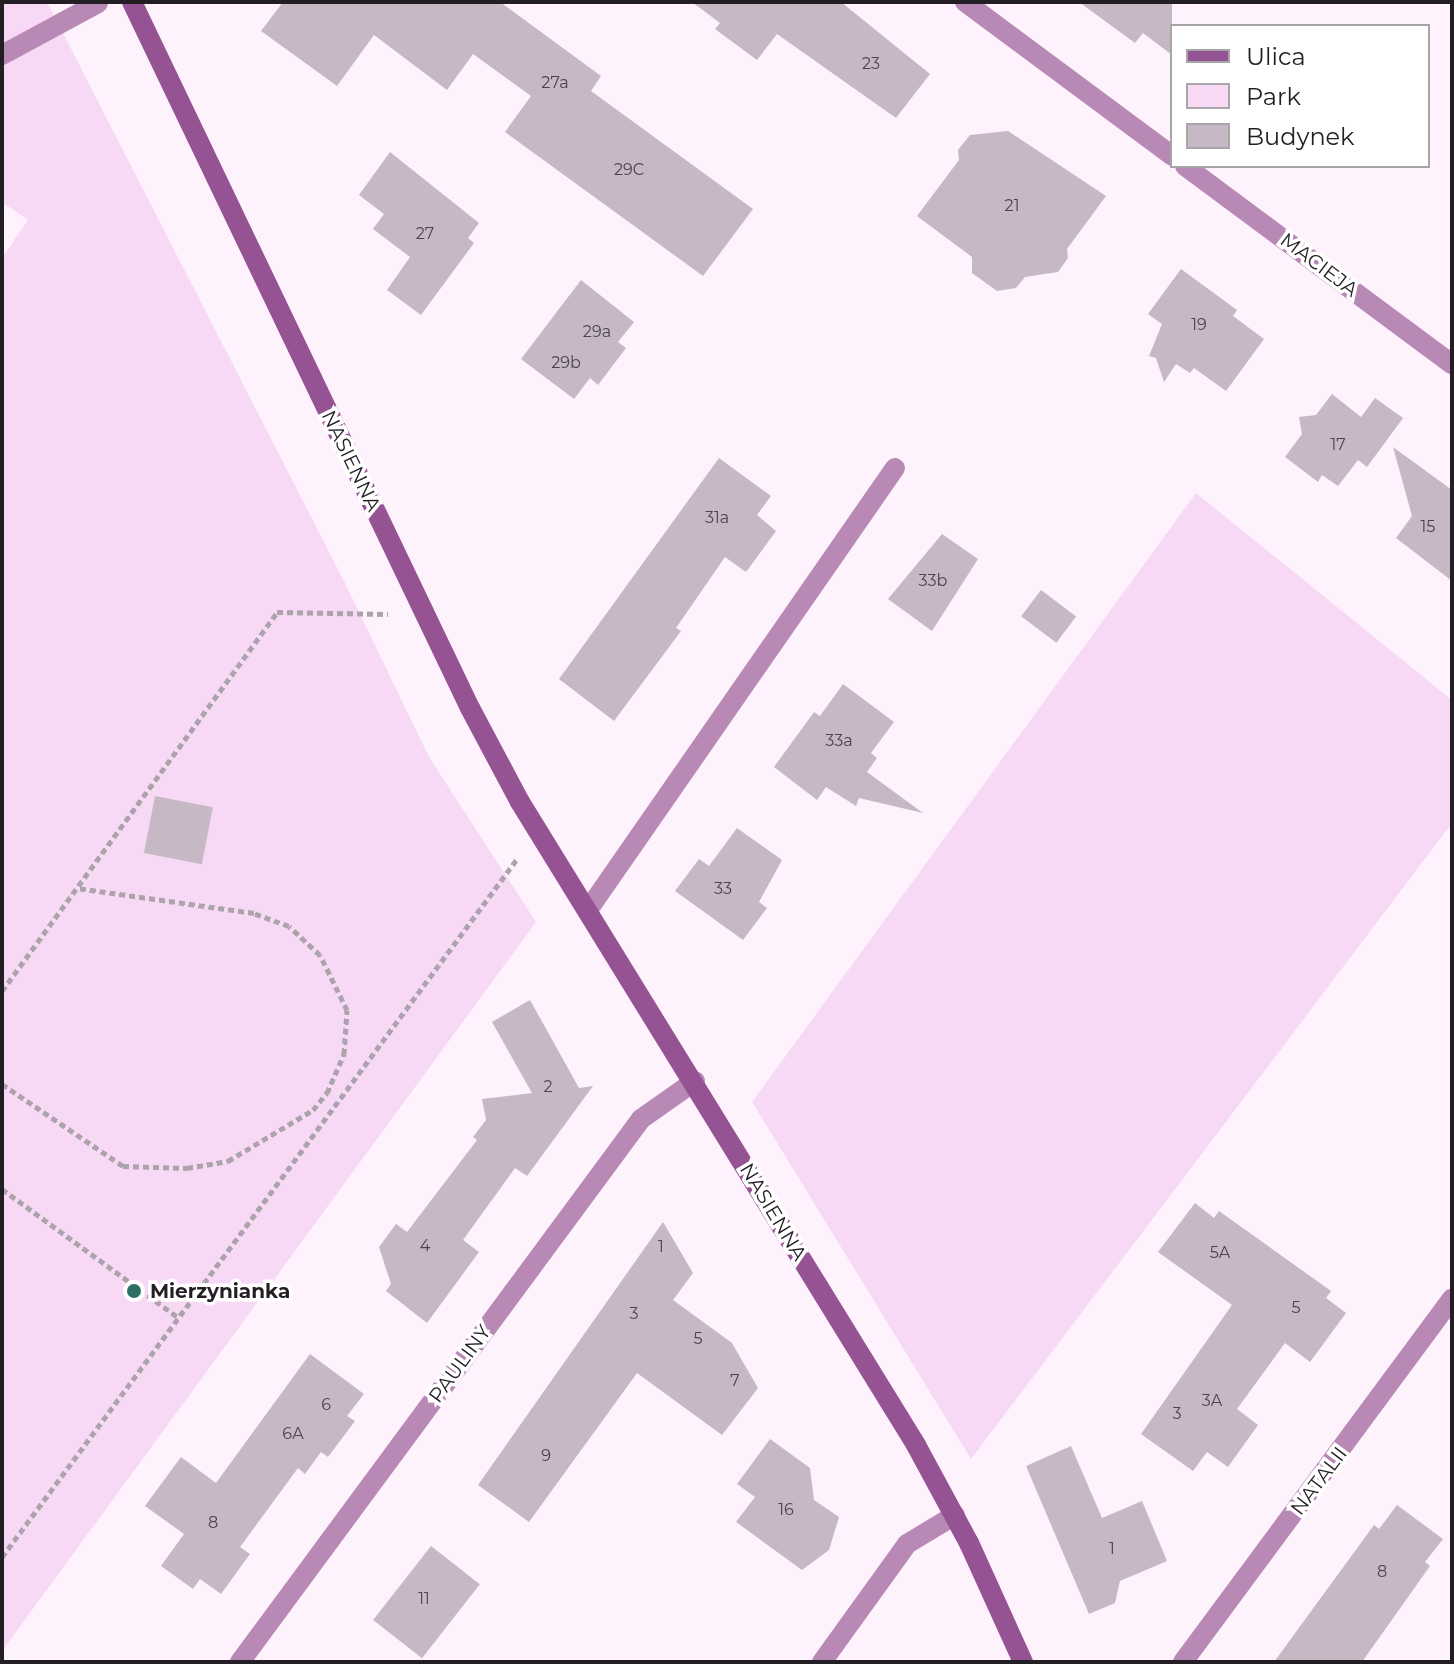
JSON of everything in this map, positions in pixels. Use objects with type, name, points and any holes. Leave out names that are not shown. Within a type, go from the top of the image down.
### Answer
[{"type":"street","name":"NASIENNA","points":[[132,2],[457,684],[588,910],[695,1081],[955,1515],[1023,1662]]},
{"type":"street","points":[[965,2],[1170,155]]},
{"type":"street","points":[[2,55],[98,3]]},
{"type":"street","name":"MACIEJA","points":[[1188,168],[1452,364]]},
{"type":"street","points":[[588,910],[895,468]]},
{"type":"street","name":"PAULINY","points":[[240,1662],[641,1119],[695,1081]]},
{"type":"street","name":"NATALII","points":[[1183,1662],[1452,1299]]},
{"type":"street","points":[[822,1662],[907,1544],[955,1515]]},
{"type":"path","points":[[2,991],[277,612],[388,614]]},
{"type":"path","points":[[2,1557],[520,855]]},
{"type":"path","points":[[2,1084],[123,1166],[187,1168],[228,1161],[313,1110],[327,1093],[344,1054],[347,1010],[320,955],[289,926],[254,913],[77,888]]},
{"type":"path","points":[[2,1189],[179,1318]]},
{"type":"green space","name":"Mierzynianka","points":[[2,2],[47,2],[345,583],[429,757],[536,922],[2,1651],[2,258],[28,220],[2,202]]},
{"type":"green space","points":[[1196,493],[1452,700],[1452,823],[971,1459],[752,1102]]},
{"type":"building","points":[[283,2],[500,2],[601,76],[591,91],[753,209],[703,276],[505,132],[531,96],[473,54],[447,90],[374,35],[337,86],[261,31]]},
{"type":"building","points":[[692,2],[841,2],[930,74],[896,118],[777,34],[757,60],[715,29],[720,23]]},
{"type":"building","points":[[1079,2],[1172,2],[1170,53],[1143,33],[1135,43]]},
{"type":"building","points":[[1008,131],[1106,196],[1067,249],[1068,258],[1058,272],[1025,277],[1016,288],[997,291],[972,273],[972,257],[917,216],[959,160],[958,150],[970,135]]},
{"type":"building","points":[[390,152],[479,223],[468,238],[474,243],[421,315],[387,290],[410,257],[373,229],[384,214],[359,195]]},
{"type":"building","points":[[1181,269],[1237,310],[1233,316],[1264,339],[1226,391],[1194,368],[1190,373],[1176,364],[1164,382],[1156,358],[1149,356],[1162,324],[1148,314]]},
{"type":"building","points":[[581,280],[634,322],[618,342],[626,348],[598,385],[590,378],[574,399],[521,359]]},
{"type":"building","points":[[1332,394],[1361,417],[1375,398],[1403,418],[1367,467],[1358,460],[1338,486],[1322,475],[1318,482],[1285,457],[1302,434],[1299,417],[1316,415]]},
{"type":"building","points":[[1393,447],[1452,490],[1452,581],[1396,538],[1412,516]]},
{"type":"building","points":[[719,458],[771,496],[757,515],[776,531],[746,572],[725,557],[676,628],[681,631],[614,721],[559,679]]},
{"type":"building","points":[[942,534],[978,559],[932,631],[888,599]]},
{"type":"building","points":[[1041,590],[1076,616],[1056,643],[1021,616]]},
{"type":"building","points":[[843,684],[894,722],[871,753],[877,758],[867,772],[923,813],[859,798],[856,806],[826,787],[817,800],[774,767],[814,712],[820,716]]},
{"type":"building","points":[[155,796],[213,807],[202,864],[144,853]]},
{"type":"building","points":[[737,828],[782,860],[759,902],[767,908],[743,940],[675,891],[699,859],[709,866]]},
{"type":"building","points":[[530,1000],[579,1088],[593,1086],[527,1176],[515,1168],[463,1240],[479,1252],[427,1323],[386,1291],[391,1284],[379,1247],[396,1224],[407,1232],[477,1140],[473,1137],[486,1120],[482,1099],[532,1093],[492,1022]]},
{"type":"building","points":[[1195,1203],[1214,1218],[1219,1211],[1331,1291],[1326,1298],[1346,1313],[1310,1362],[1285,1343],[1237,1409],[1258,1425],[1228,1467],[1207,1452],[1193,1471],[1141,1434],[1232,1305],[1158,1252]]},
{"type":"building","points":[[663,1222],[693,1273],[673,1300],[732,1343],[758,1388],[722,1435],[637,1373],[529,1522],[478,1485]]},
{"type":"building","points":[[310,1354],[364,1394],[347,1416],[355,1421],[328,1457],[321,1452],[305,1474],[298,1468],[240,1547],[250,1554],[221,1594],[200,1579],[193,1589],[161,1566],[184,1534],[145,1506],[181,1457],[216,1483]]},
{"type":"building","points":[[770,1439],[810,1468],[814,1500],[839,1517],[829,1550],[802,1570],[736,1522],[755,1497],[737,1484]]},
{"type":"building","points":[[1071,1446],[1102,1518],[1142,1501],[1167,1561],[1120,1581],[1115,1603],[1089,1614],[1026,1466]]},
{"type":"building","points":[[1397,1505],[1443,1539],[1425,1562],[1430,1566],[1362,1662],[1274,1662],[1374,1525],[1379,1529]]},
{"type":"building","points":[[431,1546],[480,1584],[422,1658],[373,1620]]},
{"type":"place","name":"Mierzynianka","points":[[134,1291]]}]
